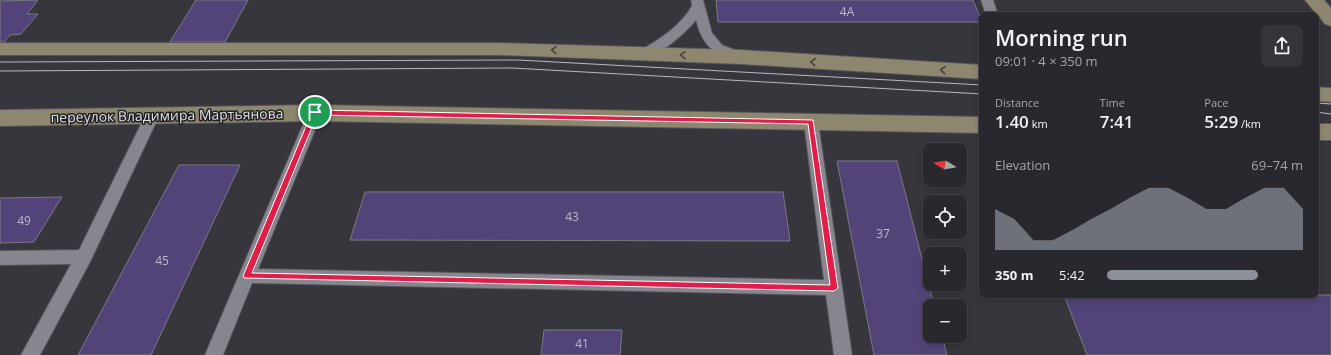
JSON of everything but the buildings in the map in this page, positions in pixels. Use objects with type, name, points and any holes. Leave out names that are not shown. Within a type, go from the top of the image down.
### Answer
[{"type":"street","points":[[1314,0],[1331,20]]},
{"type":"street","points":[[0,49],[499,49],[741,57],[979,72]]},
{"type":"street","points":[[1319,94],[1331,95]]},
{"type":"street","name":"переулок Владимира Мартьянова","points":[[0,118],[315,112],[979,125]]},
{"type":"street","points":[[1319,132],[1331,132]]},
{"type":"lane","points":[[987,0],[991,12]]},
{"type":"lane","points":[[646,53],[669,39],[689,22],[698,4]]},
{"type":"lane","points":[[698,4],[706,34],[717,48],[741,57]]},
{"type":"lane","points":[[214,355],[315,112]]},
{"type":"lane","points":[[30,355],[84,257],[152,116]]},
{"type":"lane","points":[[811,122],[843,355]]},
{"type":"lane","points":[[0,258],[84,257]]},
{"type":"lane","points":[[247,276],[834,288]]},
{"type":"tram line","points":[[0,62],[518,60],[979,85]]},
{"type":"tram line","points":[[0,71],[512,68],[979,94]]},
{"type":"tram line","points":[[1319,103],[1331,104]]},
{"type":"tram line","points":[[1319,112],[1331,114]]},
{"type":"route","points":[[315,112],[811,122],[834,288],[247,276],[301,149],[315,112]]}]
